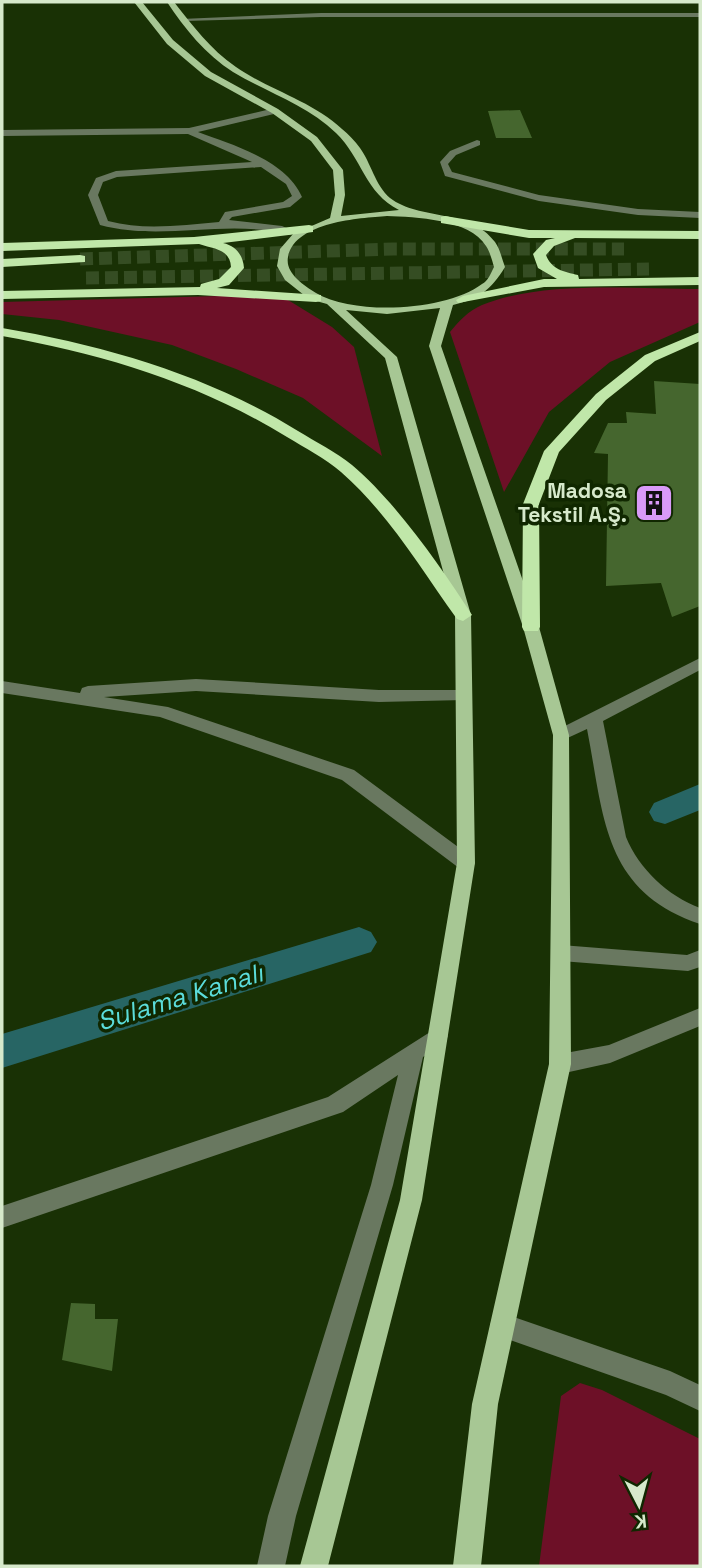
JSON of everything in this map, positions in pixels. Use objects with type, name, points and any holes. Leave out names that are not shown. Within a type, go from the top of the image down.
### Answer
[{"type":"highway","points":[[444,220],[528,233],[700,235]]},
{"type":"highway","points":[[2,247],[194,239],[309,229]]},
{"type":"highway","points":[[581,235],[550,243],[539,254],[542,265],[561,276],[586,281]]},
{"type":"highway","points":[[194,239],[226,247],[237,258],[238,268],[224,282],[198,290]]},
{"type":"highway","points":[[662,249],[700,249]]},
{"type":"highway","points":[[2,263],[80,259]]},
{"type":"highway","points":[[649,269],[700,268]]},
{"type":"highway","points":[[2,283],[86,278]]},
{"type":"highway","points":[[455,303],[544,283],[700,281]]},
{"type":"highway","points":[[2,295],[198,290],[248,291],[324,301]]},
{"type":"highway","points":[[2,332],[51,340],[182,376],[274,421],[345,468],[377,500],[463,615]]},
{"type":"highway","points":[[531,627],[531,504],[552,451],[601,397],[650,358],[700,336]]},
{"type":"main road","points":[[138,2],[170,42],[208,74],[275,111],[314,139],[338,170],[340,195],[335,219]]},
{"type":"main road","points":[[170,2],[202,43],[234,69],[315,113],[337,129],[356,149],[383,196],[414,214]]},
{"type":"main road","points":[[314,1566],[411,1200],[466,863],[463,615],[391,357],[324,301],[295,285],[283,270],[282,255],[291,241],[309,229],[335,219],[387,213],[414,214],[471,229],[490,242],[500,257],[498,273],[486,288],[455,303],[389,312],[324,301]]},
{"type":"main road","points":[[455,303],[435,346],[531,627],[561,735],[560,1064],[485,1404],[467,1566]]},
{"type":"street","points":[[185,19],[286,15],[700,15]]},
{"type":"street","points":[[2,133],[189,131],[275,111]]},
{"type":"street","points":[[189,131],[229,147],[261,164],[290,183],[296,197],[286,205],[229,214],[223,220],[226,224]]},
{"type":"street","points":[[477,143],[446,158],[443,164],[447,174],[539,198],[638,212],[700,215]]},
{"type":"street","points":[[261,164],[116,174],[99,180],[93,195],[104,223],[118,228],[151,230],[226,224],[233,227],[277,226],[290,232]]},
{"type":"street","points":[[561,735],[700,663]]},
{"type":"street","points":[[53,694],[196,685],[379,696],[464,694]]},
{"type":"street","points":[[2,687],[162,711],[348,775],[466,863]]},
{"type":"street","points":[[593,719],[617,837],[625,857],[646,883],[680,908],[700,916]]},
{"type":"street","points":[[561,953],[688,963],[700,958]]},
{"type":"street","points":[[560,1064],[610,1054],[700,1017]]},
{"type":"street","points":[[2,1217],[335,1105],[438,1036]]},
{"type":"street","points":[[271,1566],[286,1503],[382,1185],[414,1052]]},
{"type":"street","points":[[502,1325],[670,1384],[700,1398]]},
{"type":"shaded area","points":[[589,288],[700,289],[700,322],[610,362],[549,412],[504,492],[450,332],[460,320],[482,305],[533,292]]},
{"type":"shaded area","points":[[260,295],[288,300],[332,327],[354,347],[382,456],[303,398],[172,345],[59,320],[2,314],[2,302]]},
{"type":"shaded area","points":[[580,1383],[602,1390],[700,1439],[700,1566],[539,1566],[561,1396]]},
{"type":"building","points":[[520,110],[532,138],[496,138],[488,111]]},
{"type":"building","name":"Madosa Tekstil A.Ş.","points":[[654,381],[700,384],[700,606],[672,617],[661,583],[606,586],[608,454],[594,453],[608,423],[627,423],[626,412],[656,414]]},
{"type":"building","points":[[71,1303],[95,1304],[95,1319],[118,1319],[112,1371],[62,1360]]},
{"type":"waterway","name":"Sulama Kanalı","points":[[665,812],[700,796]]},
{"type":"waterway","name":"Sulama Kanalı","points":[[2,1051],[359,942]]},
{"type":"tunnel","points":[[80,259],[393,249],[624,249]]},
{"type":"tunnel","points":[[86,278],[649,269]]},
{"type":"place","name":"Madosa Tekstil A.Ş.","points":[[654,503]]}]
